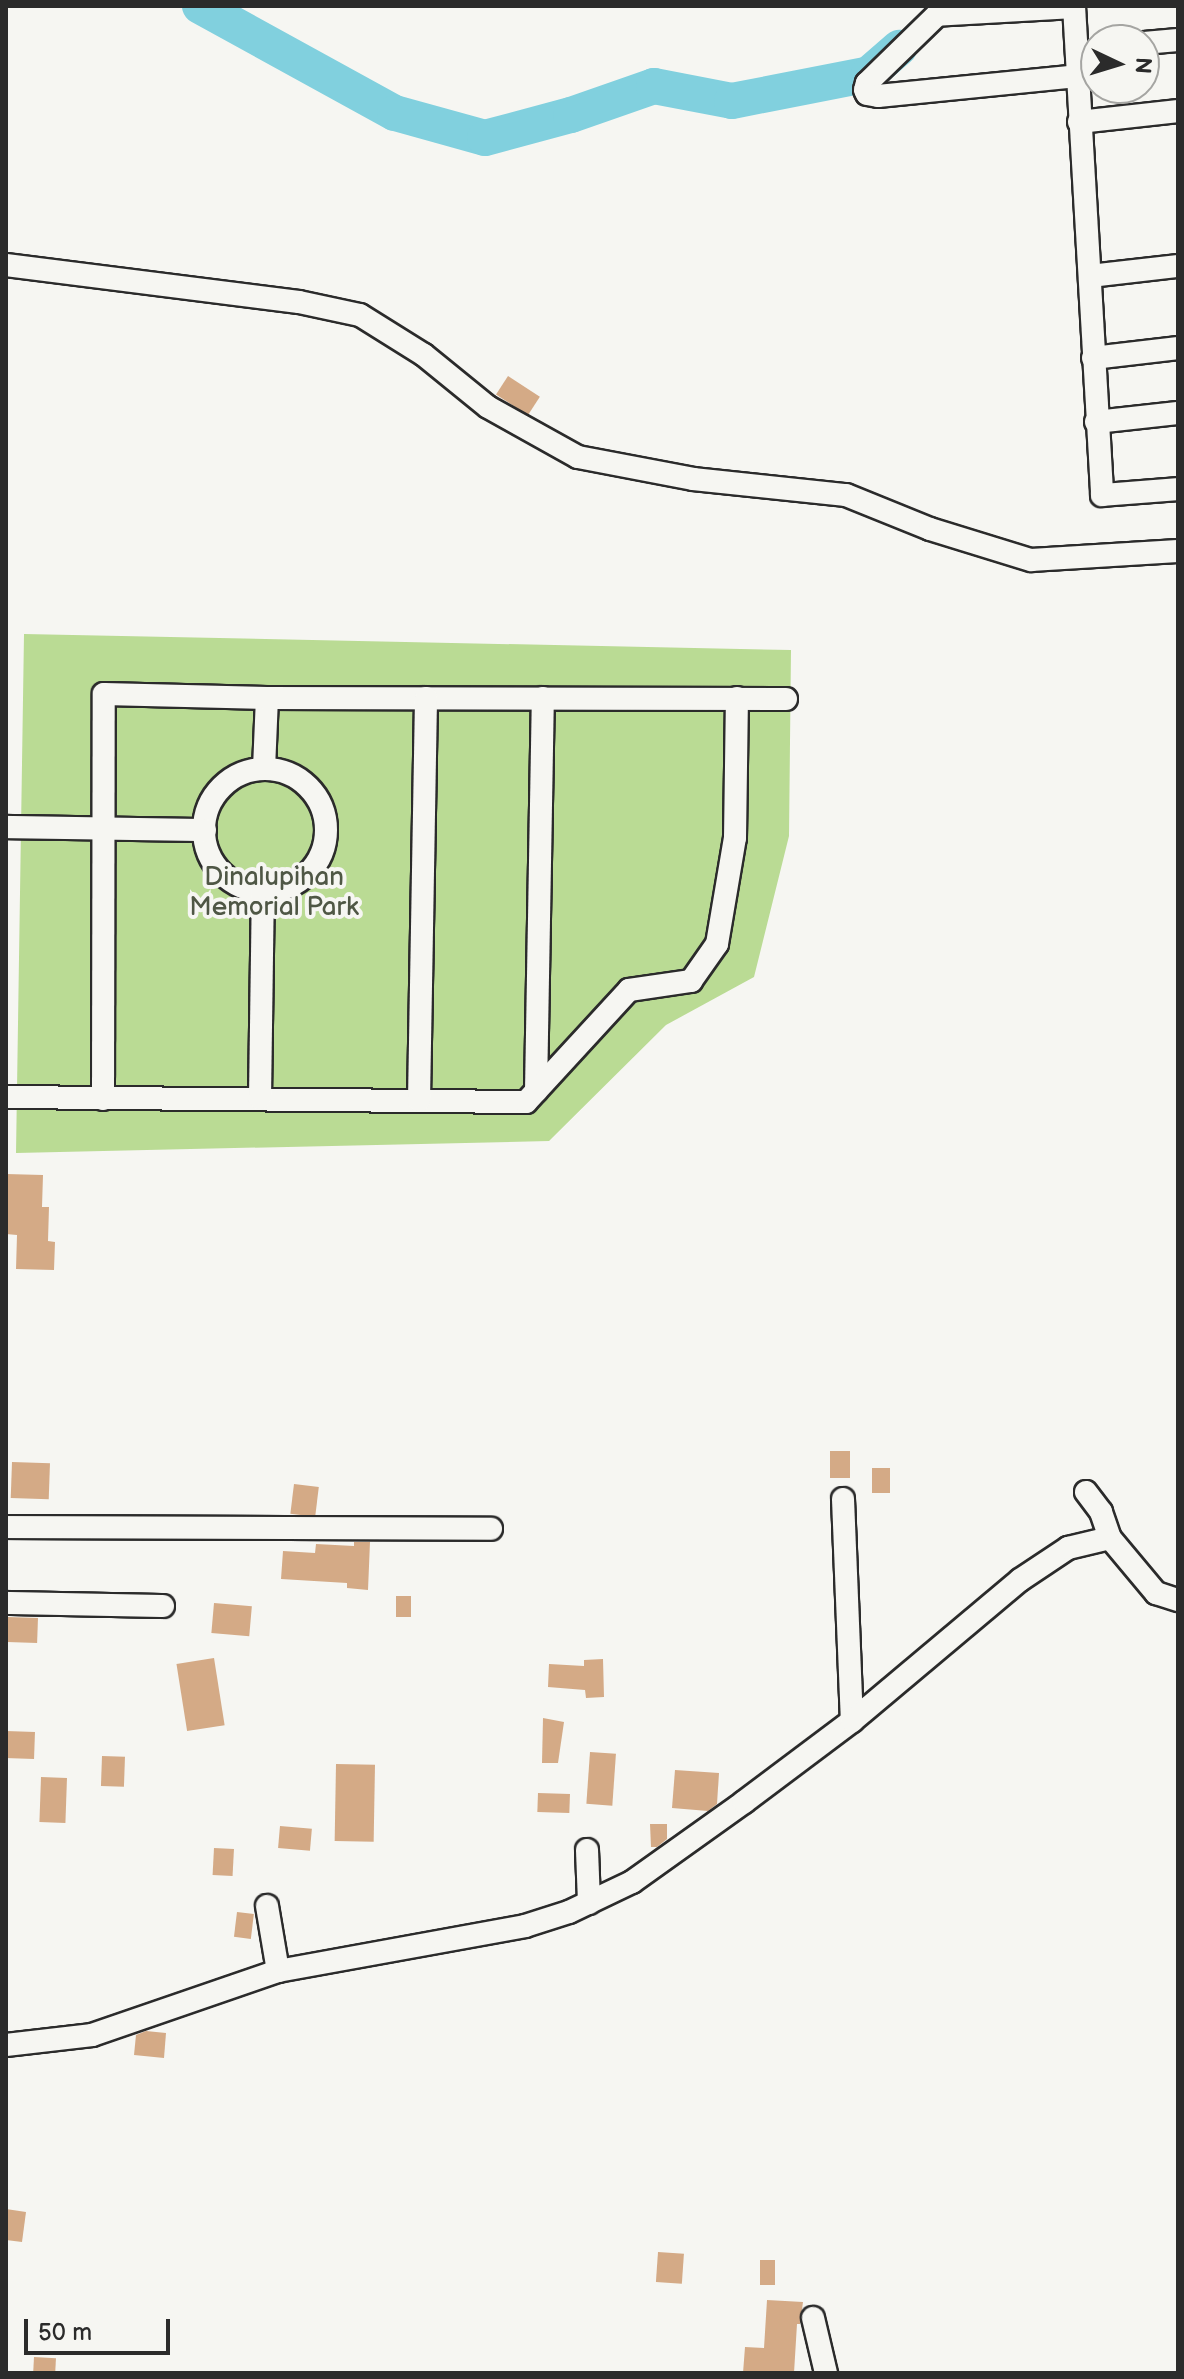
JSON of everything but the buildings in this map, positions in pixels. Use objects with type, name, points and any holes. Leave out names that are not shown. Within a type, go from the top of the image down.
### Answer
[{"type":"street","points":[[1077,76],[867,94],[867,83],[942,10],[1074,6],[1080,27]]},
{"type":"street","points":[[1080,67],[1077,76],[1079,122],[1102,495],[1178,489]]},
{"type":"street","points":[[1079,122],[1178,111]]},
{"type":"street","points":[[6,265],[299,302],[360,315],[424,355],[488,407],[578,457],[693,479],[846,495],[930,529],[1031,560],[1178,551]]},
{"type":"street","points":[[1090,276],[1178,266]]},
{"type":"street","points":[[1093,358],[1178,348]]},
{"type":"street","points":[[1096,422],[1178,413]]},
{"type":"street","points":[[103,1099],[104,694],[267,698],[786,699]]},
{"type":"street","points":[[264,769],[267,698]]},
{"type":"street","points":[[419,1100],[426,698]]},
{"type":"street","points":[[536,1091],[543,698]]},
{"type":"street","points":[[6,1097],[526,1102],[629,990],[691,981],[717,944],[735,838],[737,698]]},
{"type":"street","points":[[264,769],[277,769],[300,780],[318,799],[325,823],[323,849],[312,869],[295,883],[251,890],[231,881],[214,865],[205,843],[204,820],[212,798],[228,781],[251,770],[264,769]]},
{"type":"street","points":[[6,827],[205,830]]},
{"type":"street","points":[[260,1098],[263,890]]},
{"type":"street","points":[[1086,1492],[1101,1512],[1110,1538],[1156,1593],[1178,1600]]},
{"type":"street","points":[[843,1499],[852,1721]]},
{"type":"street","points":[[6,1527],[491,1529]]},
{"type":"street","points":[[6,2045],[92,2035],[278,1971],[525,1926],[589,1903],[632,1882],[852,1721],[1020,1580],[1068,1548],[1110,1538]]},
{"type":"street","points":[[6,1603],[163,1606]]},
{"type":"street","points":[[587,1850],[589,1903]]},
{"type":"street","points":[[267,1906],[278,1971]]},
{"type":"street","points":[[813,2318],[826,2373]]},
{"type":"green space","name":"Dinalupihan Memorial Park","points":[[24,634],[791,650],[789,836],[754,977],[666,1025],[549,1141],[16,1153]]},
{"type":"waterway","points":[[200,6],[395,113],[485,138],[571,115],[654,86],[732,101],[869,74],[899,48]]}]
